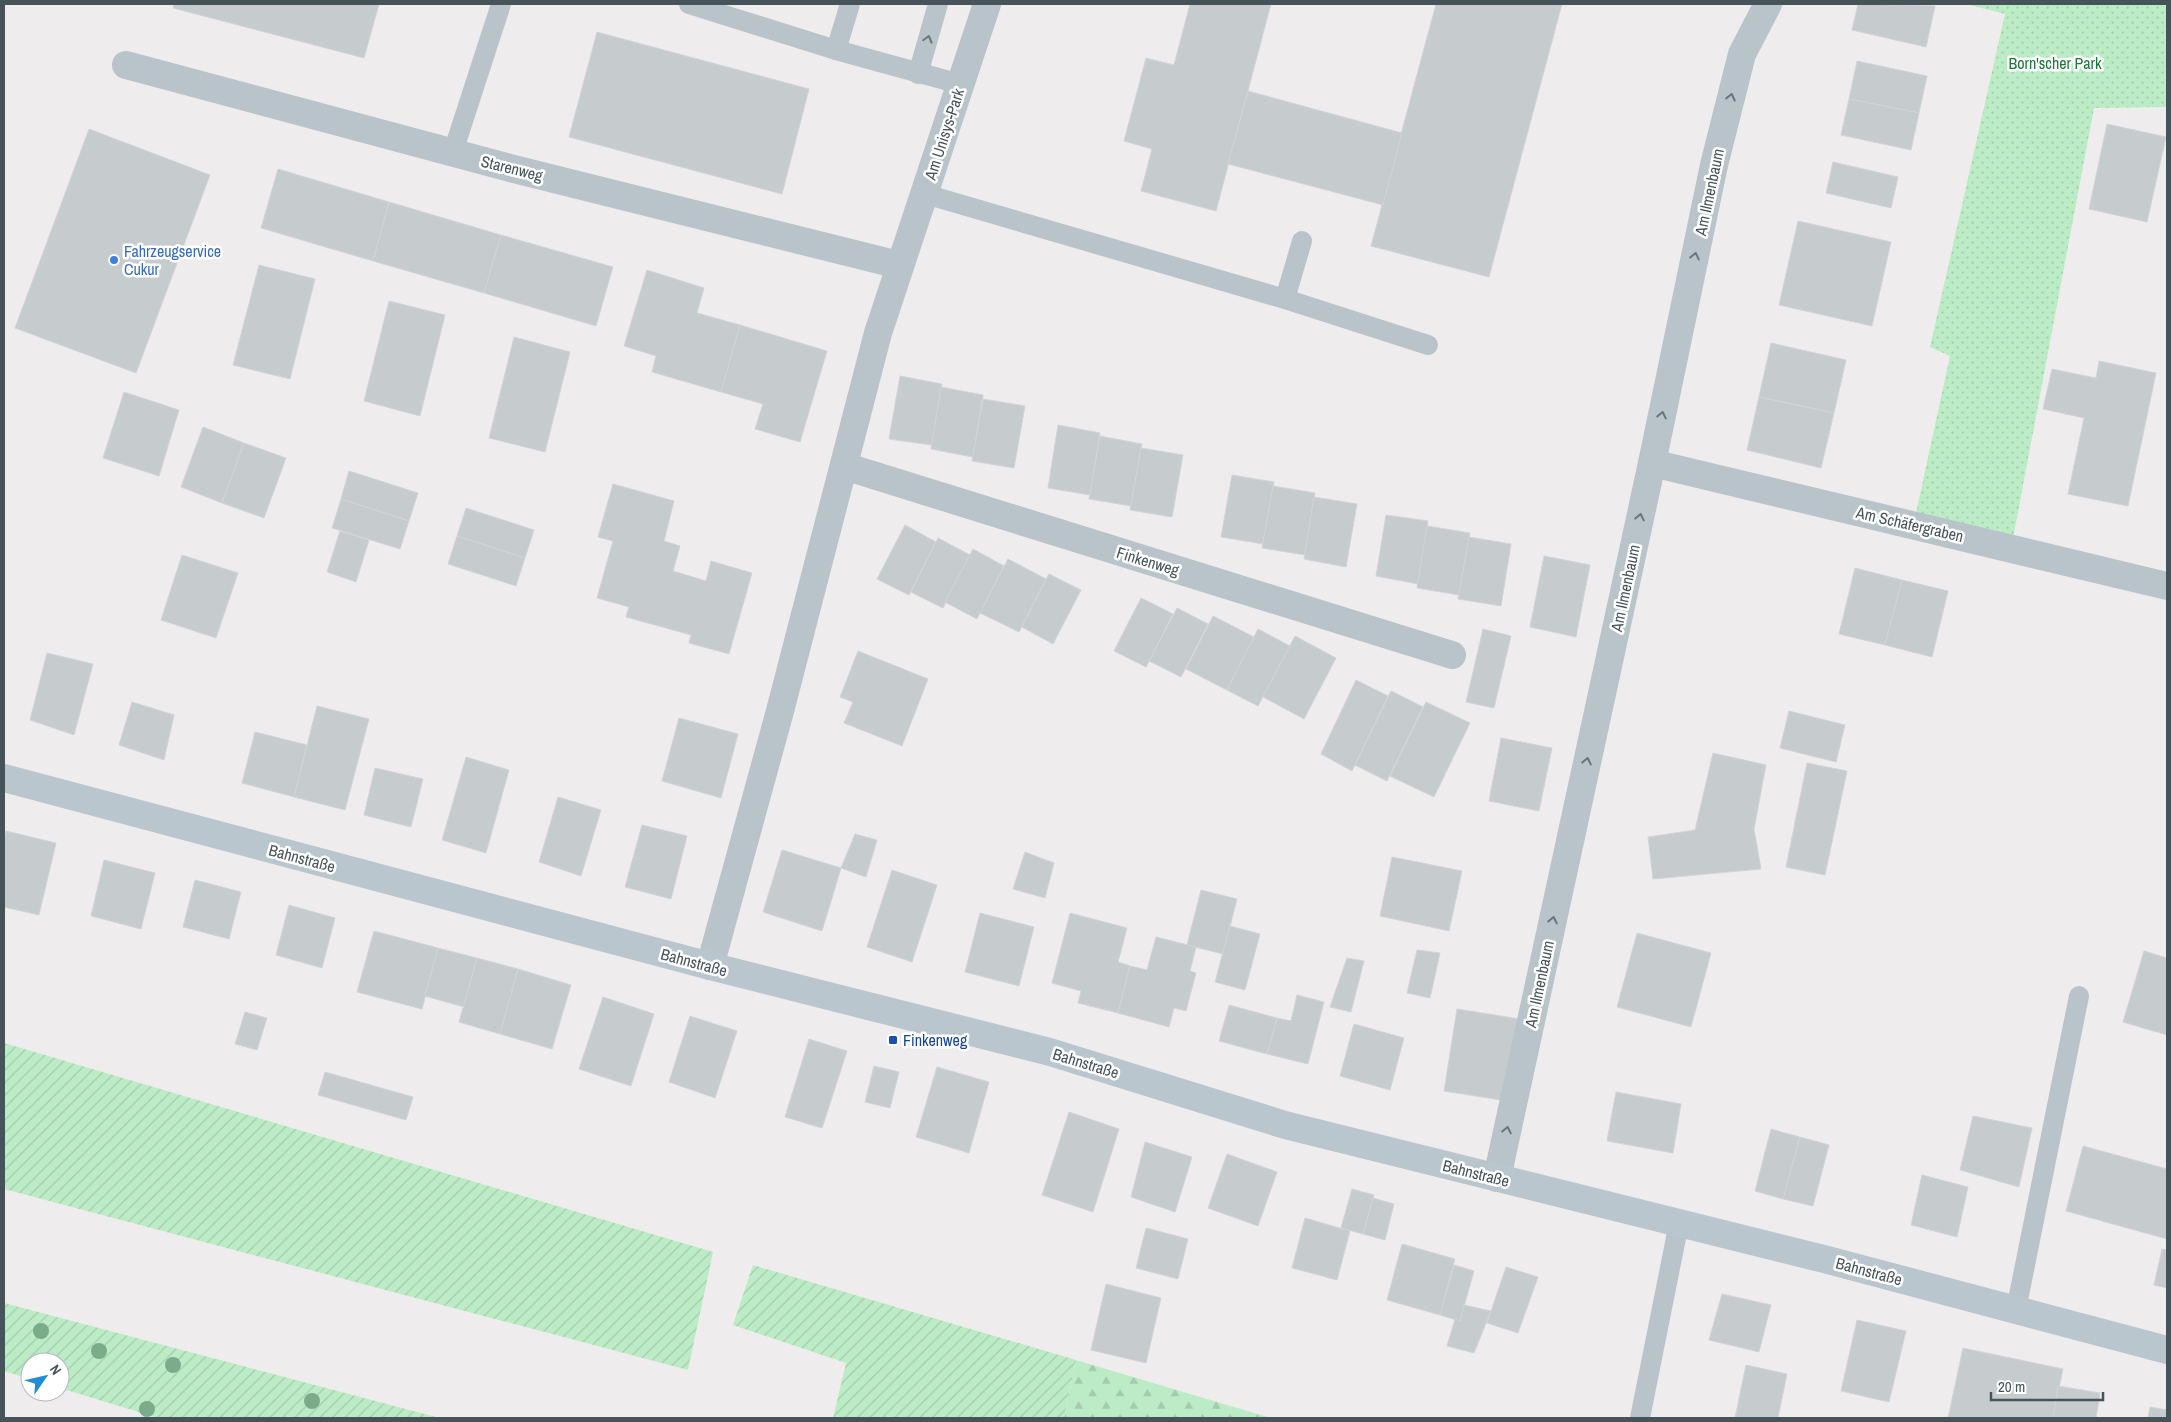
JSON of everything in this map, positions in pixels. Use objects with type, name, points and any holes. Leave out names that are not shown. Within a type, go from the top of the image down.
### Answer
[{"type":"street","name":"Am Unisys-Park","points":[[899,265],[925,194],[987,4]]},
{"type":"street","name":"Am Ilmenbaum","points":[[1496,1178],[1652,463],[1714,166],[1742,54],[1768,4]]},
{"type":"street","name":"Starenweg","points":[[126,65],[453,152],[899,265]]},
{"type":"street","points":[[710,966],[878,333],[899,265]]},
{"type":"street","name":"Am Schäfergraben","points":[[1652,463],[2167,586]]},
{"type":"street","name":"Finkenweg","points":[[844,466],[1452,655]]},
{"type":"street","name":"Bahnstraße","points":[[4,778],[710,966],[1050,1052],[1285,1125],[1679,1223],[2167,1350]]},
{"type":"lane","points":[[453,152],[501,4]]},
{"type":"lane","points":[[689,4],[836,50],[960,84]]},
{"type":"lane","points":[[836,50],[850,4]]},
{"type":"lane","points":[[918,74],[938,4]]},
{"type":"lane","points":[[925,194],[1284,299],[1428,345]]},
{"type":"lane","points":[[1284,299],[1302,240]]},
{"type":"lane","points":[[2016,1310],[2079,996]]},
{"type":"lane","points":[[1640,1418],[1679,1223]]},
{"type":"green space","name":"Born'scher Park","points":[[1966,4],[2167,4],[2167,107],[2094,108],[2012,544],[1916,513],[1950,356],[1930,347],[2005,14]]},
{"type":"green space","points":[[4,1043],[713,1252],[688,1370],[4,1189]]},
{"type":"green space","points":[[753,1265],[1076,1360],[1064,1418],[833,1418],[846,1363],[733,1325]]},
{"type":"green space","points":[[4,1303],[440,1418],[158,1418],[70,1391],[70,1352],[20,1352],[20,1376],[4,1371]]},
{"type":"green space","points":[[1076,1360],[1271,1418],[1064,1418]]},
{"type":"building","points":[[174,4],[379,4],[364,58],[173,8]]},
{"type":"building","points":[[1190,4],[1271,4],[1216,211],[1141,191],[1152,149],[1124,141],[1146,58],[1174,65]]},
{"type":"building","points":[[1436,4],[1562,4],[1489,277],[1371,246]]},
{"type":"building","points":[[1858,4],[1935,6],[1926,47],[1852,30]]},
{"type":"building","points":[[597,32],[809,89],[782,194],[569,137]]},
{"type":"building","points":[[1857,61],[1927,76],[1919,113],[1849,99]]},
{"type":"building","points":[[1248,91],[1402,133],[1383,205],[1228,164]]},
{"type":"building","points":[[1849,99],[1919,113],[1911,150],[1841,135]]},
{"type":"building","points":[[2107,124],[2166,137],[2147,222],[2089,209]]},
{"type":"building","points":[[89,129],[210,175],[136,373],[15,328]]},
{"type":"building","points":[[1833,162],[1898,177],[1891,208],[1826,193]]},
{"type":"building","points":[[278,169],[389,202],[373,261],[261,228]]},
{"type":"building","points":[[389,202],[501,235],[484,293],[373,261]]},
{"type":"building","points":[[1798,221],[1891,242],[1872,326],[1779,305]]},
{"type":"building","points":[[501,235],[613,267],[596,326],[484,293]]},
{"type":"building","points":[[259,265],[315,279],[290,379],[233,365]]},
{"type":"building","points":[[647,270],[704,288],[697,313],[740,325],[721,392],[652,372],[656,356],[624,346]]},
{"type":"building","points":[[389,301],[445,315],[420,416],[364,401]]},
{"type":"building","points":[[740,325],[827,351],[800,442],[755,429],[763,404],[721,392]]},
{"type":"building","points":[[514,337],[570,352],[545,452],[489,438]]},
{"type":"building","points":[[1771,343],[1846,360],[1834,413],[1759,397]]},
{"type":"building","points":[[2099,361],[2156,373],[2128,506],[2068,494],[2084,418],[2043,409],[2052,369],[2096,378]]},
{"type":"building","points":[[900,376],[942,384],[932,445],[889,439]]},
{"type":"building","points":[[941,387],[983,395],[973,457],[931,449]]},
{"type":"building","points":[[124,392],[179,410],[159,476],[103,458]]},
{"type":"building","points":[[1759,397],[1834,413],[1821,468],[1747,450]]},
{"type":"building","points":[[983,399],[1025,406],[1014,468],[972,461]]},
{"type":"building","points":[[1058,425],[1100,433],[1090,495],[1048,488]]},
{"type":"building","points":[[203,427],[244,443],[222,503],[181,487]]},
{"type":"building","points":[[1100,436],[1142,444],[1131,506],[1089,499]]},
{"type":"building","points":[[244,443],[286,458],[264,518],[222,503]]},
{"type":"building","points":[[1141,448],[1183,455],[1172,517],[1130,510]]},
{"type":"building","points":[[349,471],[418,493],[409,521],[341,499]]},
{"type":"building","points":[[1232,475],[1274,482],[1263,544],[1221,537]]},
{"type":"building","points":[[613,484],[674,501],[664,541],[680,546],[673,571],[706,581],[711,561],[752,573],[729,654],[689,643],[691,635],[626,617],[629,607],[597,598],[613,541],[598,537]]},
{"type":"building","points":[[1273,486],[1315,493],[1305,555],[1262,548]]},
{"type":"building","points":[[1314,497],[1357,504],[1346,567],[1304,559]]},
{"type":"building","points":[[341,499],[409,521],[400,549],[332,528]]},
{"type":"building","points":[[466,508],[534,530],[525,558],[457,536]]},
{"type":"building","points":[[1386,515],[1428,521],[1418,584],[1376,576]]},
{"type":"building","points":[[905,525],[936,542],[909,595],[877,579]]},
{"type":"building","points":[[1427,526],[1470,533],[1459,595],[1417,588]]},
{"type":"building","points":[[340,531],[369,540],[356,582],[327,572]]},
{"type":"building","points":[[457,536],[525,558],[516,586],[448,564]]},
{"type":"building","points":[[1469,537],[1511,544],[1501,606],[1458,599]]},
{"type":"building","points":[[938,538],[970,555],[943,608],[911,592]]},
{"type":"building","points":[[973,549],[1004,566],[977,619],[945,602]]},
{"type":"building","points":[[182,555],[238,573],[216,638],[161,620]]},
{"type":"building","points":[[1544,556],[1590,565],[1576,637],[1530,627]]},
{"type":"building","points":[[1008,559],[1046,579],[1019,632],[980,613]]},
{"type":"building","points":[[1855,568],[1902,580],[1885,645],[1839,634]]},
{"type":"building","points":[[1049,574],[1081,590],[1053,644],[1022,627]]},
{"type":"building","points":[[1902,580],[1948,591],[1932,657],[1885,645]]},
{"type":"building","points":[[1141,598],[1173,614],[1146,667],[1114,651]]},
{"type":"building","points":[[1177,608],[1208,624],[1181,677],[1149,661]]},
{"type":"building","points":[[1213,616],[1254,637],[1227,690],[1186,669]]},
{"type":"building","points":[[1258,629],[1290,646],[1258,706],[1227,690]]},
{"type":"building","points":[[1483,629],[1511,636],[1494,708],[1466,702]]},
{"type":"building","points":[[1295,636],[1336,658],[1304,719],[1263,697]]},
{"type":"building","points":[[858,651],[928,679],[902,746],[844,723],[853,702],[840,697]]},
{"type":"building","points":[[47,653],[93,664],[74,735],[30,720]]},
{"type":"building","points":[[1356,680],[1388,696],[1352,771],[1321,754]]},
{"type":"building","points":[[1391,691],[1423,707],[1387,781],[1355,765]]},
{"type":"building","points":[[132,702],[174,715],[164,760],[119,745]]},
{"type":"building","points":[[1426,702],[1470,723],[1434,797],[1390,776]]},
{"type":"building","points":[[317,706],[369,719],[345,810],[294,797]]},
{"type":"building","points":[[1789,711],[1845,725],[1836,762],[1780,748]]},
{"type":"building","points":[[679,718],[738,734],[721,798],[662,781]]},
{"type":"building","points":[[255,732],[307,745],[294,797],[242,783]]},
{"type":"building","points":[[1501,738],[1552,748],[1539,811],[1489,801]]},
{"type":"building","points":[[1713,753],[1766,765],[1754,829],[1761,869],[1653,879],[1648,837],[1695,830]]},
{"type":"building","points":[[466,757],[509,770],[486,853],[442,840]]},
{"type":"building","points":[[1807,763],[1847,771],[1825,875],[1786,867]]},
{"type":"building","points":[[375,768],[423,779],[411,827],[364,815]]},
{"type":"building","points":[[558,797],[601,810],[581,876],[539,862]]},
{"type":"building","points":[[642,825],[687,836],[671,899],[625,887]]},
{"type":"building","points":[[6,831],[56,843],[39,915],[4,907],[4,841]]},
{"type":"building","points":[[855,834],[877,840],[866,877],[841,868]]},
{"type":"building","points":[[782,850],[841,868],[822,931],[763,912]]},
{"type":"building","points":[[1025,852],[1054,863],[1045,898],[1013,889]]},
{"type":"building","points":[[1392,857],[1462,871],[1449,931],[1380,916]]},
{"type":"building","points":[[104,860],[155,873],[141,929],[91,916]]},
{"type":"building","points":[[892,870],[937,885],[912,962],[867,947]]},
{"type":"building","points":[[195,880],[241,892],[229,939],[183,927]]},
{"type":"building","points":[[1201,890],[1237,899],[1223,954],[1187,945]]},
{"type":"building","points":[[289,905],[335,918],[322,968],[276,955]]},
{"type":"building","points":[[980,913],[1034,927],[1019,986],[965,972]]},
{"type":"building","points":[[1070,913],[1127,928],[1118,962],[1130,966],[1118,1013],[1078,1003],[1081,991],[1052,983]]},
{"type":"building","points":[[1230,926],[1260,934],[1245,990],[1215,982]]},
{"type":"building","points":[[374,931],[438,948],[422,1009],[357,992]]},
{"type":"building","points":[[1637,933],[1711,953],[1691,1027],[1617,1007]]},
{"type":"building","points":[[1156,937],[1196,947],[1190,971],[1196,973],[1186,1011],[1174,1008],[1169,1027],[1118,1013],[1130,966],[1147,970]]},
{"type":"building","points":[[438,948],[477,958],[464,1007],[425,996]]},
{"type":"building","points":[[1417,950],[1440,953],[1430,998],[1407,993]]},
{"type":"building","points":[[2144,951],[2167,958],[2167,1035],[2123,1022]]},
{"type":"building","points":[[477,958],[518,969],[500,1034],[459,1022]]},
{"type":"building","points":[[1347,958],[1364,961],[1351,1012],[1330,1007]]},
{"type":"building","points":[[518,969],[571,985],[552,1049],[500,1034]]},
{"type":"building","points":[[1297,995],[1324,1002],[1308,1064],[1267,1054],[1277,1018],[1291,1021]]},
{"type":"building","points":[[603,997],[654,1014],[631,1086],[579,1069]]},
{"type":"building","points":[[1229,1005],[1277,1018],[1267,1054],[1219,1041]]},
{"type":"building","points":[[1457,1009],[1520,1019],[1507,1101],[1444,1091]]},
{"type":"building","points":[[245,1012],[267,1018],[257,1050],[235,1044]]},
{"type":"building","points":[[690,1016],[737,1031],[715,1098],[669,1082]]},
{"type":"building","points":[[1354,1024],[1404,1038],[1390,1090],[1340,1076]]},
{"type":"building","points":[[809,1039],[847,1051],[822,1128],[785,1117]]},
{"type":"building","points":[[874,1066],[899,1072],[890,1108],[865,1102]]},
{"type":"building","points":[[937,1067],[989,1082],[969,1153],[916,1137]]},
{"type":"building","points":[[325,1072],[413,1097],[406,1120],[318,1095]]},
{"type":"building","points":[[1616,1092],[1681,1104],[1673,1153],[1607,1141]]},
{"type":"building","points":[[1069,1112],[1119,1129],[1093,1212],[1042,1195]]},
{"type":"building","points":[[1973,1116],[2032,1128],[2019,1187],[1960,1170]]},
{"type":"building","points":[[1771,1129],[1800,1137],[1783,1199],[1755,1191]]},
{"type":"building","points":[[1800,1137],[1829,1145],[1813,1206],[1783,1199]]},
{"type":"building","points":[[1145,1142],[1192,1157],[1175,1212],[1131,1197]]},
{"type":"building","points":[[2083,1146],[2167,1169],[2167,1239],[2066,1211]]},
{"type":"building","points":[[1227,1154],[1277,1172],[1258,1226],[1208,1208]]},
{"type":"building","points":[[1922,1175],[1968,1187],[1957,1237],[1911,1225]]},
{"type":"building","points":[[1352,1189],[1374,1195],[1363,1234],[1341,1228]]},
{"type":"building","points":[[1373,1198],[1394,1204],[1385,1240],[1363,1234]]},
{"type":"building","points":[[1305,1218],[1350,1231],[1337,1280],[1292,1268]]},
{"type":"building","points":[[1146,1228],[1188,1239],[1178,1279],[1136,1268]]},
{"type":"building","points":[[1402,1244],[1455,1259],[1440,1315],[1387,1300]]},
{"type":"building","points":[[2162,1249],[2167,1250],[2167,1288],[2154,1285]]},
{"type":"building","points":[[1454,1265],[1474,1271],[1460,1321],[1440,1315]]},
{"type":"building","points":[[1506,1267],[1538,1277],[1518,1333],[1487,1323]]},
{"type":"building","points":[[1106,1284],[1161,1298],[1146,1363],[1091,1350]]},
{"type":"building","points":[[1722,1294],[1771,1305],[1759,1352],[1709,1340]]},
{"type":"building","points":[[1464,1305],[1491,1311],[1474,1353],[1447,1346],[1455,1319],[1460,1321]]},
{"type":"building","points":[[1857,1320],[1906,1331],[1889,1402],[1841,1391]]},
{"type":"building","points":[[1963,1348],[2063,1369],[2053,1418],[1948,1418]]},
{"type":"building","points":[[1746,1365],[1787,1374],[1778,1418],[1735,1418]]},
{"type":"building","points":[[2058,1386],[2100,1393],[2096,1418],[2053,1418]]},
{"type":"building","points":[[2150,1407],[2167,1410],[2167,1418],[2148,1418]]},
{"type":"place","name":"Fahrzeugservice Cukur","points":[[114,260]]},
{"type":"place","name":"Finkenweg","points":[[893,1040]]}]
